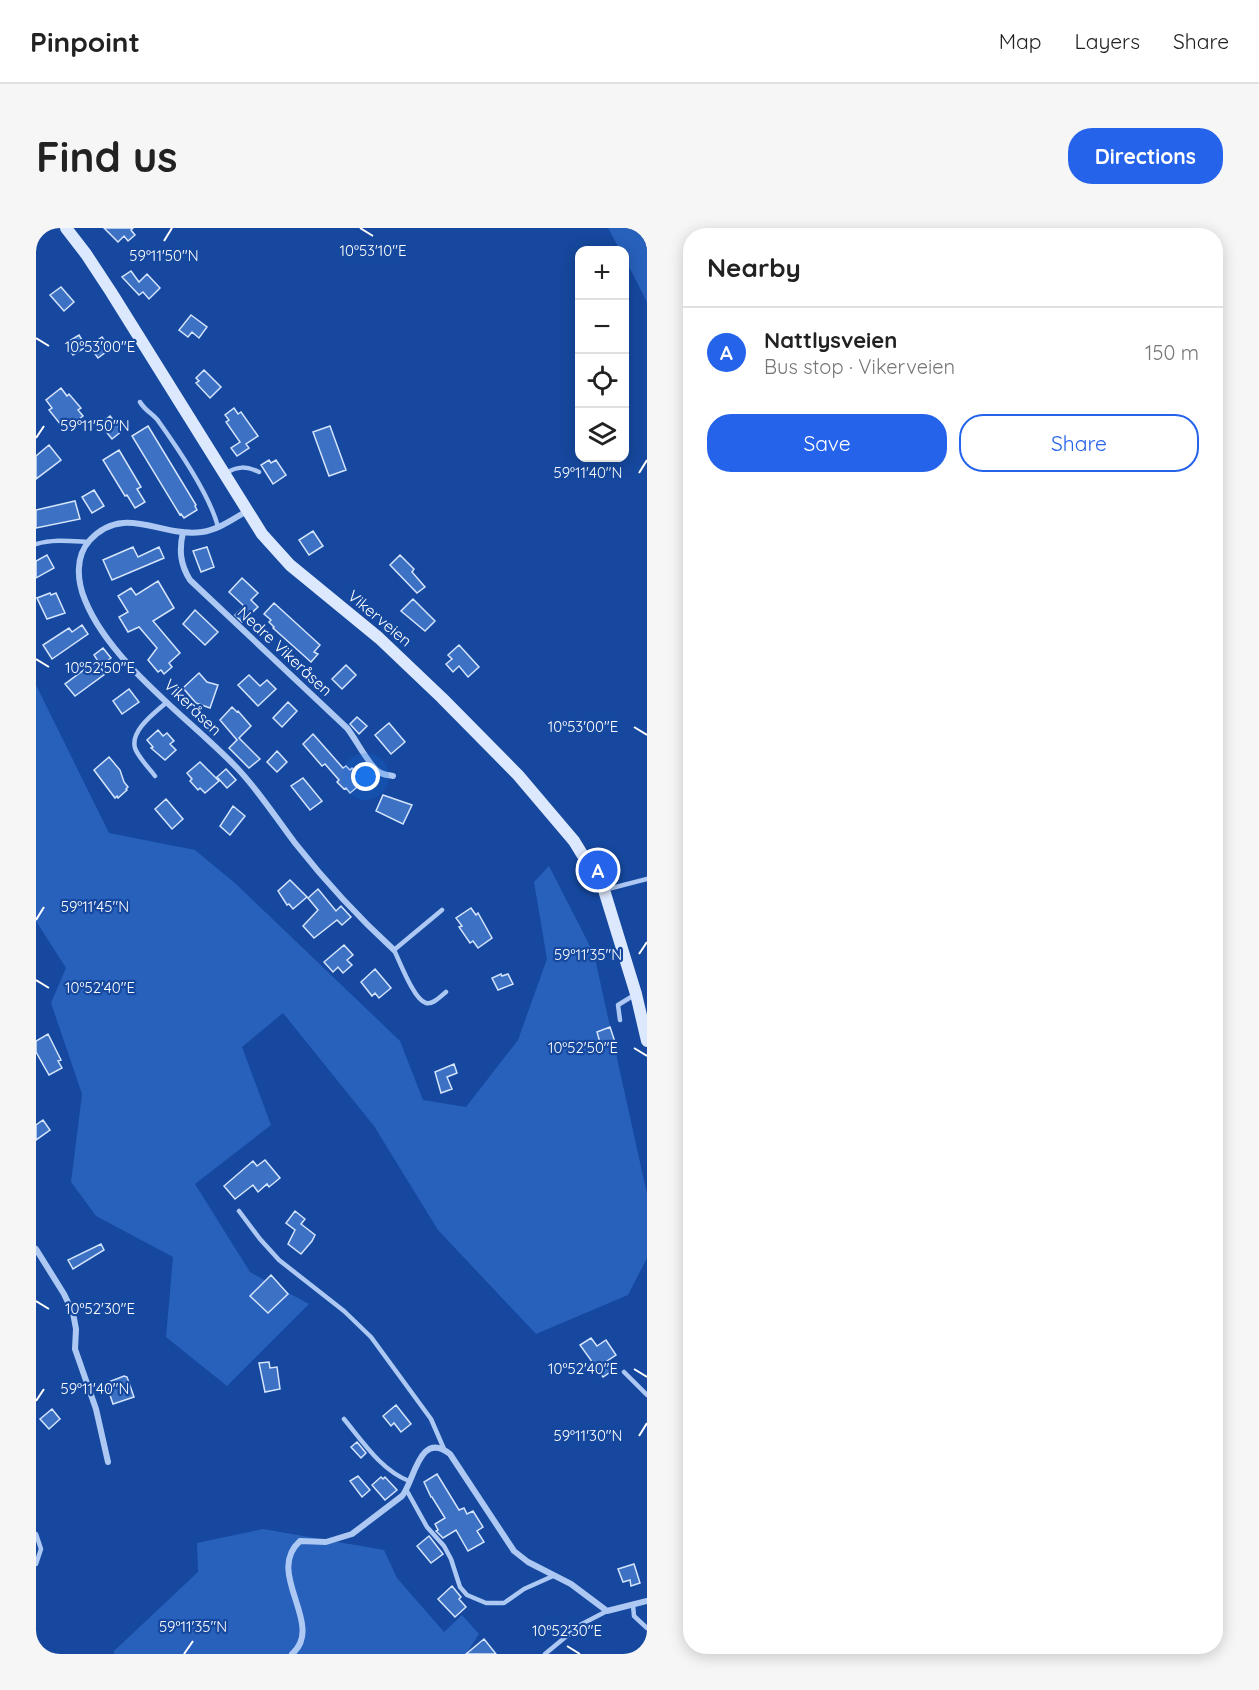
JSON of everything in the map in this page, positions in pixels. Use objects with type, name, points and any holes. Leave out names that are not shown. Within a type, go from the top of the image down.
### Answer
[{"type":"main road","name":"Vikerveien","points":[[66,228],[111,292],[262,534],[290,565],[403,660],[484,740],[574,841],[604,890],[636,994],[647,1041]]},
{"type":"street","points":[[88,542],[98,532],[122,522],[137,522],[171,531],[204,532],[247,511]]},
{"type":"street","name":"Nedre Vikeråsen","points":[[183,532],[180,547],[181,561],[190,580],[347,728],[372,766],[379,772],[393,776]]},
{"type":"street","name":"Vikeråsen","points":[[88,542],[79,566],[79,582],[85,601],[112,644],[132,668],[237,767],[261,795],[296,844],[370,929],[394,950]]},
{"type":"street","points":[[36,1249],[73,1313],[76,1329],[75,1349],[96,1409],[108,1462]]},
{"type":"street","points":[[292,1654],[301,1646],[303,1635],[300,1613],[288,1580],[293,1547],[300,1540],[326,1542],[352,1534],[395,1503],[407,1491],[416,1465],[428,1451],[434,1449],[444,1449],[450,1454],[514,1551],[528,1562],[571,1584],[607,1611],[647,1601]]},
{"type":"lane","points":[[140,402],[146,411],[157,418],[180,453],[204,494],[218,527]]},
{"type":"lane","points":[[224,474],[243,466],[259,472]]},
{"type":"lane","points":[[36,544],[64,540],[88,542]]},
{"type":"lane","points":[[155,776],[135,750],[134,739],[145,723],[167,702]]},
{"type":"lane","points":[[604,890],[646,880]]},
{"type":"lane","points":[[442,910],[394,950],[404,968],[411,989],[423,1002],[427,1004],[434,1002],[446,992]]},
{"type":"lane","points":[[620,1020],[618,1005],[636,994]]},
{"type":"lane","points":[[239,1211],[279,1260],[344,1311],[371,1337],[431,1419],[444,1449]]},
{"type":"lane","points":[[624,1372],[647,1395]]},
{"type":"lane","points":[[344,1419],[386,1467],[396,1476],[409,1481]]},
{"type":"lane","points":[[407,1491],[427,1527],[444,1546],[460,1587],[467,1595],[486,1603],[504,1603],[524,1589],[553,1575]]},
{"type":"lane","points":[[36,1533],[41,1549],[36,1564]]},
{"type":"lane","points":[[633,1605],[634,1616],[647,1628]]},
{"type":"lane","points":[[545,1654],[580,1625],[607,1611]]},
{"type":"shaded area","points":[[608,228],[647,228],[647,302],[629,267],[629,246],[618,246]]},
{"type":"shaded area","points":[[36,685],[109,833],[195,850],[236,884],[400,1041],[423,1100],[466,1107],[518,1040],[547,959],[534,882],[549,866],[594,954],[647,1194],[647,1258],[628,1295],[536,1334],[438,1230],[374,1126],[283,1013],[242,1047],[271,1125],[195,1184],[250,1272],[309,1304],[227,1386],[166,1337],[173,1257],[96,1216],[71,1182],[82,1094],[51,1003],[66,968],[36,921]]},
{"type":"shaded area","points":[[263,1529],[384,1550],[397,1578],[444,1632],[462,1615],[479,1634],[466,1654],[114,1654],[114,1651],[198,1572],[197,1543]]},
{"type":"building","points":[[104,228],[133,228],[131,230],[135,235],[128,241],[124,236],[118,242]]},
{"type":"building","points":[[131,271],[139,282],[147,274],[160,288],[149,299],[143,292],[139,295],[122,277]]},
{"type":"building","points":[[61,287],[74,302],[64,311],[50,295]]},
{"type":"building","points":[[191,315],[207,327],[199,338],[192,332],[188,337],[179,330]]},
{"type":"building","points":[[79,335],[86,347],[73,355],[66,343]]},
{"type":"building","points":[[102,337],[110,349],[98,358],[89,346]]},
{"type":"building","points":[[204,370],[221,387],[210,398],[196,383],[199,381],[196,378]]},
{"type":"building","points":[[61,388],[81,408],[78,410],[83,416],[68,428],[64,423],[61,425],[49,410],[52,408],[46,400]]},
{"type":"building","points":[[234,408],[238,414],[241,412],[258,436],[246,444],[249,448],[237,456],[231,448],[240,442],[226,422],[229,420],[225,415]]},
{"type":"building","points":[[110,416],[122,431],[112,439],[100,424]]},
{"type":"building","points":[[148,426],[196,505],[197,510],[184,518],[132,436]]},
{"type":"building","points":[[330,426],[346,470],[329,476],[313,432]]},
{"type":"building","points":[[49,445],[61,460],[36,479],[36,456]]},
{"type":"building","points":[[119,450],[141,487],[137,489],[145,502],[135,508],[103,460]]},
{"type":"building","points":[[269,460],[271,463],[276,460],[286,475],[273,484],[261,465]]},
{"type":"building","points":[[94,490],[104,506],[92,513],[82,497]]},
{"type":"building","points":[[75,501],[80,519],[36,528],[36,510]]},
{"type":"building","points":[[313,531],[323,546],[309,555],[299,540]]},
{"type":"building","points":[[133,547],[138,557],[159,547],[164,558],[112,580],[103,560]]},
{"type":"building","points":[[207,547],[214,567],[201,572],[193,551]]},
{"type":"building","points":[[47,555],[54,568],[36,578],[36,561]]},
{"type":"building","points":[[400,555],[414,569],[412,572],[425,587],[417,593],[390,565]]},
{"type":"building","points":[[242,578],[258,593],[251,600],[258,607],[242,622],[235,615],[244,606],[229,592]]},
{"type":"building","points":[[158,581],[174,608],[153,621],[180,653],[169,663],[172,667],[164,674],[161,670],[158,672],[148,660],[157,648],[139,627],[128,632],[119,617],[128,612],[118,596],[131,588],[136,595]]},
{"type":"building","points":[[50,593],[51,595],[56,593],[65,613],[47,619],[37,598]]},
{"type":"building","points":[[413,599],[435,621],[425,631],[401,611]]},
{"type":"building","points":[[274,603],[320,645],[314,652],[318,654],[311,662],[269,622],[271,620],[264,614]]},
{"type":"building","points":[[195,610],[218,632],[205,645],[183,624]]},
{"type":"building","points":[[82,625],[88,634],[52,659],[43,645],[69,628],[72,632]]},
{"type":"building","points":[[459,645],[479,667],[468,677],[459,666],[453,672],[446,664],[452,659],[448,655]]},
{"type":"building","points":[[103,648],[111,658],[101,666],[94,655]]},
{"type":"building","points":[[96,661],[105,674],[75,696],[65,684]]},
{"type":"building","points":[[346,665],[356,675],[342,689],[332,679]]},
{"type":"building","points":[[199,673],[207,682],[218,685],[210,708],[196,703],[183,688]]},
{"type":"building","points":[[249,675],[260,686],[267,680],[276,689],[258,706],[238,685]]},
{"type":"building","points":[[129,689],[139,702],[122,714],[113,701]]},
{"type":"building","points":[[288,702],[297,711],[282,727],[273,718]]},
{"type":"building","points":[[232,707],[251,726],[239,738],[260,759],[249,768],[229,748],[237,740],[220,720]]},
{"type":"building","points":[[357,717],[367,726],[359,734],[350,724]]},
{"type":"building","points":[[389,723],[405,742],[391,754],[375,735]]},
{"type":"building","points":[[158,730],[163,736],[167,733],[174,741],[170,744],[176,750],[165,760],[151,748],[153,747],[147,740]]},
{"type":"building","points":[[313,734],[343,768],[346,766],[350,770],[352,768],[359,776],[357,778],[362,783],[350,793],[337,782],[339,780],[325,764],[322,766],[303,744]]},
{"type":"building","points":[[277,751],[287,762],[277,772],[267,762]]},
{"type":"building","points":[[109,757],[120,770],[128,787],[118,798],[117,796],[115,798],[94,770]]},
{"type":"building","points":[[200,762],[219,781],[205,793],[200,788],[198,790],[190,781],[192,779],[187,773]]},
{"type":"building","points":[[226,769],[236,780],[227,788],[217,777]]},
{"type":"building","points":[[303,778],[322,801],[310,810],[291,786]]},
{"type":"building","points":[[383,795],[412,805],[403,824],[376,811]]},
{"type":"building","points":[[166,799],[183,819],[172,829],[155,809]]},
{"type":"building","points":[[233,806],[245,816],[230,835],[220,826]]},
{"type":"building","points":[[290,880],[307,897],[293,909],[289,904],[287,905],[278,891]]},
{"type":"building","points":[[318,889],[336,911],[341,906],[351,917],[342,925],[337,920],[314,938],[303,926],[318,910],[308,898]]},
{"type":"building","points":[[471,908],[476,915],[478,913],[492,938],[478,948],[473,941],[470,943],[456,918]]},
{"type":"building","points":[[344,945],[353,955],[347,960],[352,965],[343,973],[338,967],[333,972],[324,962]]},
{"type":"building","points":[[375,969],[391,988],[379,998],[375,993],[372,996],[361,982]]},
{"type":"building","points":[[501,974],[502,976],[508,974],[513,984],[498,990],[492,978]]},
{"type":"building","points":[[610,1027],[615,1042],[601,1046],[597,1032]]},
{"type":"building","points":[[48,1034],[61,1060],[58,1061],[62,1068],[49,1075],[36,1052],[36,1041]]},
{"type":"building","points":[[454,1064],[457,1073],[447,1077],[452,1089],[441,1093],[435,1072]]},
{"type":"building","points":[[43,1120],[50,1130],[36,1140],[36,1125]]},
{"type":"building","points":[[265,1160],[280,1178],[269,1187],[267,1184],[258,1192],[253,1185],[235,1199],[224,1186],[253,1161],[257,1166]]},
{"type":"building","points":[[295,1211],[305,1219],[301,1224],[315,1235],[301,1254],[288,1244],[295,1230],[286,1223]]},
{"type":"building","points":[[101,1244],[104,1250],[73,1269],[68,1260]]},
{"type":"building","points":[[271,1275],[288,1294],[268,1313],[250,1296]]},
{"type":"building","points":[[591,1338],[597,1346],[606,1340],[616,1355],[607,1361],[612,1371],[603,1377],[580,1345]]},
{"type":"building","points":[[269,1362],[270,1368],[277,1367],[280,1389],[265,1392],[259,1363]]},
{"type":"building","points":[[127,1377],[134,1397],[113,1404],[106,1383]]},
{"type":"building","points":[[396,1405],[411,1424],[401,1432],[394,1423],[391,1426],[383,1416]]},
{"type":"building","points":[[52,1409],[60,1419],[49,1429],[40,1419]]},
{"type":"building","points":[[357,1442],[366,1453],[361,1458],[351,1447]]},
{"type":"building","points":[[437,1474],[459,1510],[464,1508],[467,1514],[473,1511],[483,1527],[477,1531],[484,1542],[468,1551],[456,1530],[443,1538],[436,1531],[438,1530],[435,1524],[445,1518],[424,1482]]},
{"type":"building","points":[[358,1476],[370,1490],[362,1497],[350,1481]]},
{"type":"building","points":[[381,1477],[383,1479],[385,1477],[397,1490],[385,1500],[372,1485]]},
{"type":"building","points":[[429,1536],[443,1554],[431,1563],[417,1546]]},
{"type":"building","points":[[634,1564],[640,1583],[631,1586],[630,1580],[623,1582],[618,1569]]},
{"type":"building","points":[[452,1586],[466,1607],[455,1617],[438,1599]]},
{"type":"building","points":[[484,1639],[496,1654],[466,1654]]},
{"type":"place","name":"Nattlysveien","points":[[598,870]]}]
